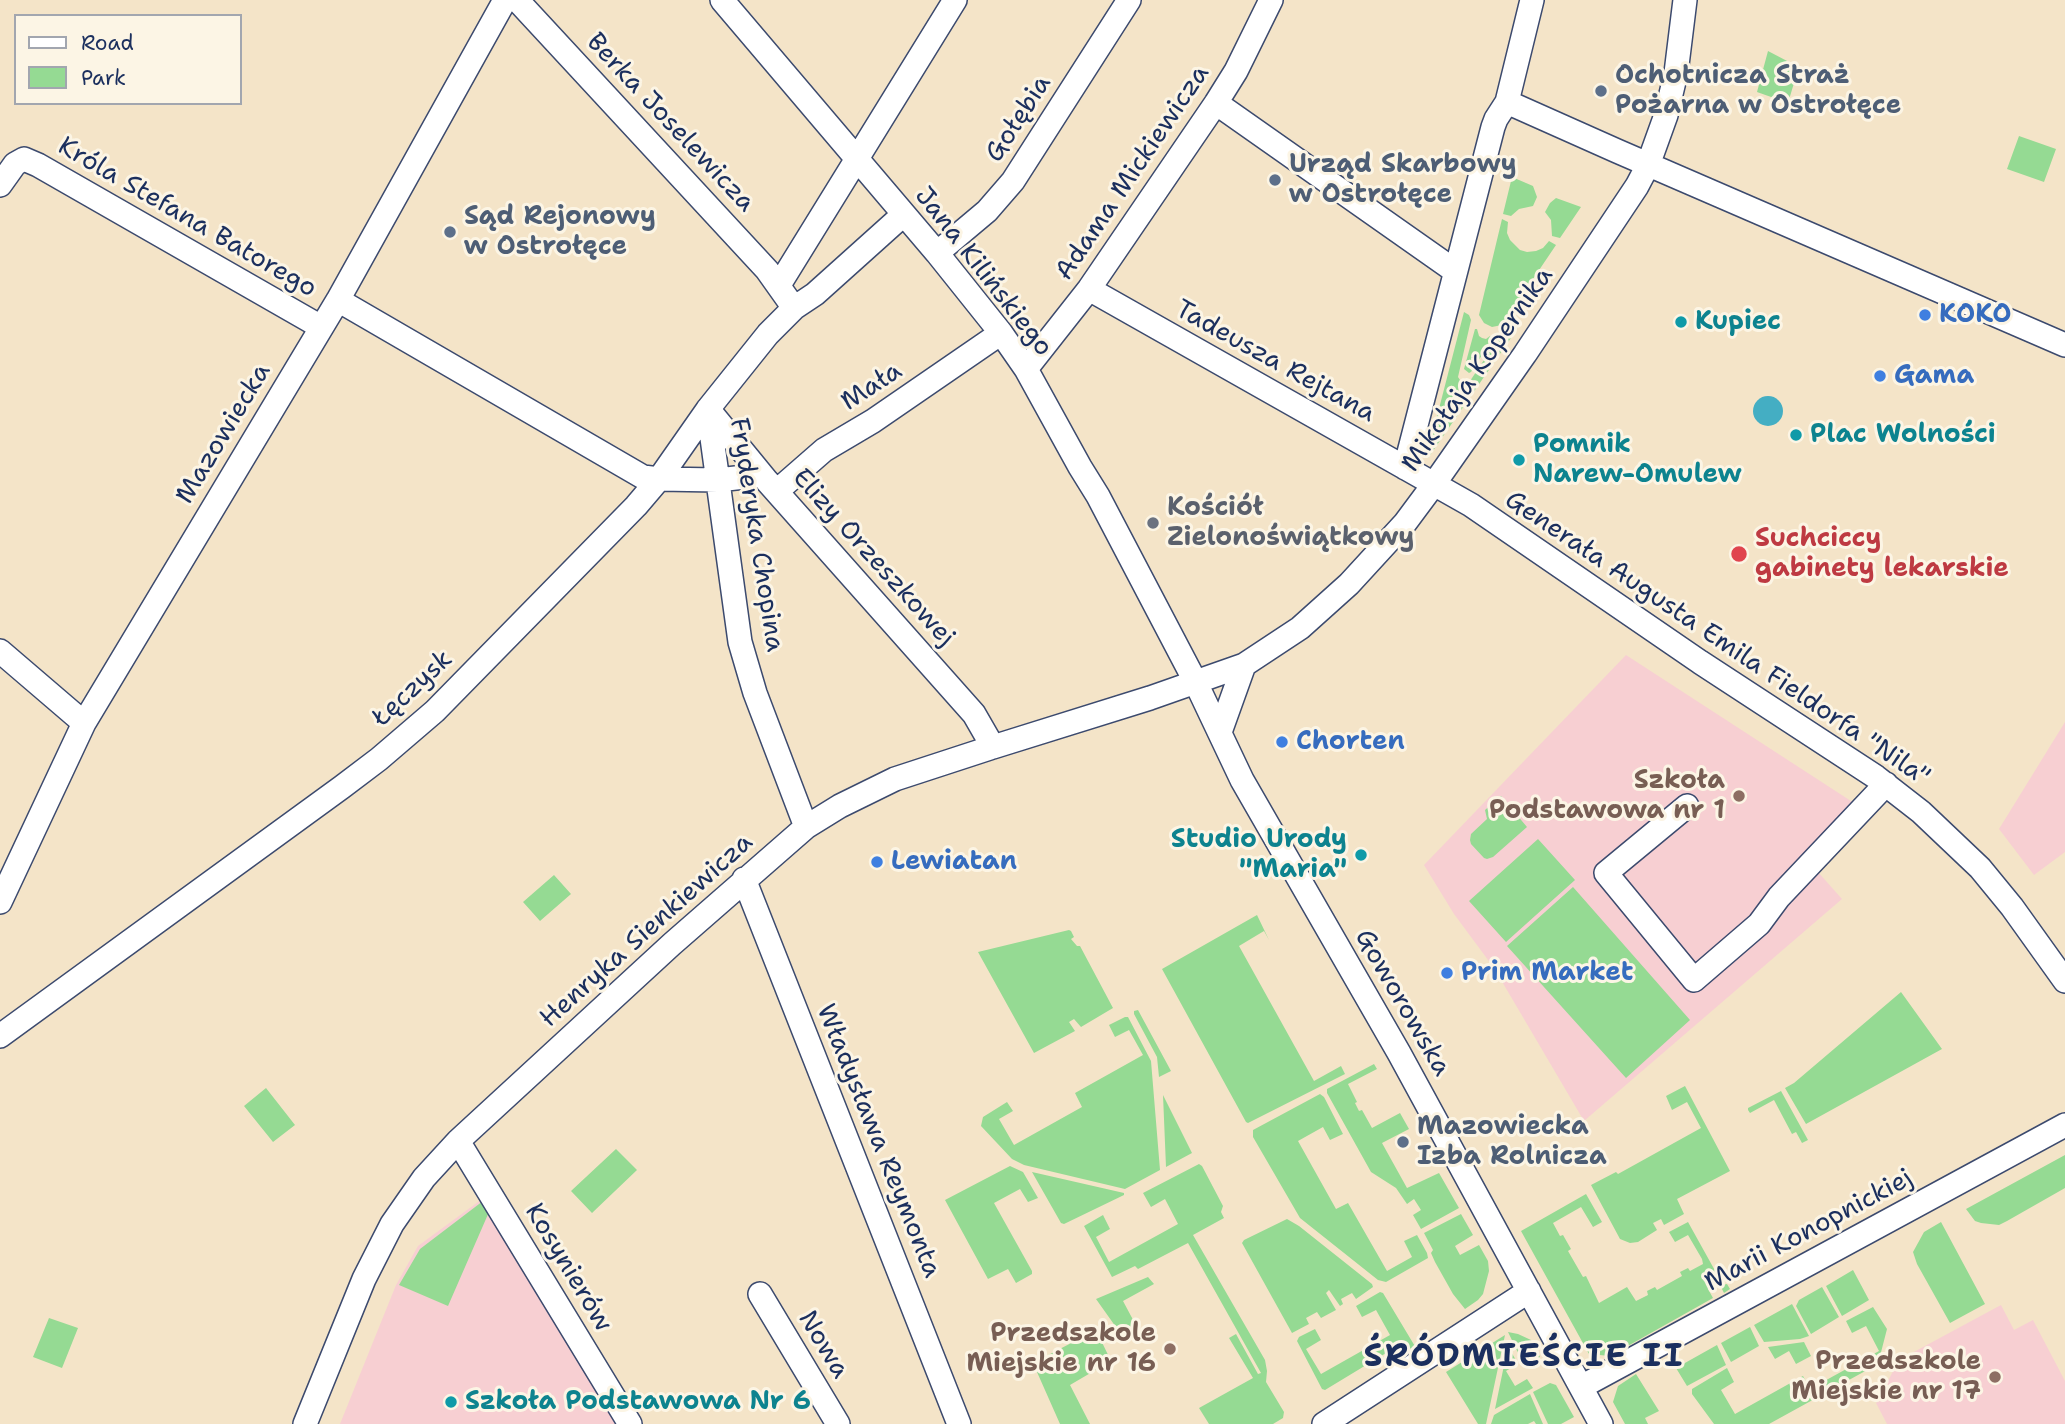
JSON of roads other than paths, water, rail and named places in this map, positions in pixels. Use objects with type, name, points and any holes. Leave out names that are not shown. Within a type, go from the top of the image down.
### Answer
[{"type":"street","name":"Mazowiecka","points":[[0,902],[84,723],[338,300],[505,0]]},
{"type":"street","name":"Berka Joselewicza","points":[[517,0],[759,260],[794,308]]},
{"type":"street","name":"Jana Kilińskiego","points":[[722,0],[1002,333],[1026,369],[1098,496],[1196,683]]},
{"type":"street","points":[[779,285],[955,0]]},
{"type":"street","name":"Gołębia","points":[[937,253],[987,211],[1013,181],[1129,0]]},
{"type":"street","name":"Adama Mickiewicza","points":[[1026,369],[1089,289],[1216,103],[1236,71],[1272,0]]},
{"type":"street","name":"Mikołaja Kopernika","points":[[1405,468],[1496,119],[1507,102],[1532,0]]},
{"type":"street","name":"Mikołaja Kopernika","points":[[1196,683],[1244,665],[1300,628],[1332,600],[1405,523],[1434,484],[1591,256],[1648,165],[1666,115],[1676,73],[1685,0]]},
{"type":"street","points":[[1507,102],[2065,345]]},
{"type":"street","points":[[1216,103],[1455,271]]},
{"type":"street","name":"Króla Stefana Batorego","points":[[0,185],[15,164],[24,159],[38,164],[321,327]]},
{"type":"street","name":"Łęczysk","points":[[0,1036],[342,786],[435,711],[636,506],[768,334],[794,308],[815,294],[903,215]]},
{"type":"street","name":"Tadeusza Rejtana","points":[[1089,289],[1434,484]]},
{"type":"street","points":[[338,300],[643,477],[769,483]]},
{"type":"street","name":"Mała","points":[[769,483],[873,421],[1002,333]]},
{"type":"street","name":"Fryderyka Chopina","points":[[708,409],[743,654],[806,828]]},
{"type":"street","name":"Elizy Orzeszkowej","points":[[708,409],[769,483],[974,714],[993,747]]},
{"type":"street","name":"Generała Augusta Emila Fieldorfa \"Nila\"","points":[[1434,484],[1471,505],[1700,662],[1886,784],[1946,834],[1980,867],[2065,981]]},
{"type":"street","points":[[0,651],[84,723]]},
{"type":"street","points":[[1220,732],[1244,665]]},
{"type":"street","name":"Goworowska","points":[[1196,683],[1242,780],[1399,1053],[1601,1424]]},
{"type":"street","name":"Henryka Sienkiewicza","points":[[304,1424],[364,1279],[392,1224],[424,1178],[458,1141],[744,879],[806,828],[839,806],[895,779],[1196,683]]},
{"type":"street","points":[[1687,806],[1606,873],[1694,979],[1759,924],[1779,897],[1886,784]]},
{"type":"street","name":"Władysława Reymonta","points":[[744,879],[959,1424]]},
{"type":"street","name":"Marii Konopnickiej","points":[[1580,1387],[2065,1125]]},
{"type":"street","name":"Kosynierów","points":[[458,1141],[630,1424]]},
{"type":"street","points":[[1324,1424],[1529,1291]]},
{"type":"street","name":"Nowa","points":[[760,1294],[838,1424]]},
{"type":"water","points":[[1768,396],[1779,400],[1783,411],[1779,422],[1768,426],[1757,422],[1753,411],[1757,400]]},
{"type":"place","name":"Ochotnicza Straż Pożarna w Ostrołęce","points":[[1601,91]]},
{"type":"place","name":"Urząd Skarbowy w Ostrołęce","points":[[1275,180]]},
{"type":"place","name":"Sąd Rejonowy w Ostrołęce","points":[[450,232]]},
{"type":"place","name":"KOKO","points":[[1925,315]]},
{"type":"place","name":"Kupiec","points":[[1681,322]]},
{"type":"place","name":"Gama","points":[[1880,376]]},
{"type":"place","name":"Plac Wolności","points":[[1796,435]]},
{"type":"place","name":"Pomnik Narew-Omulew","points":[[1519,460]]},
{"type":"place","name":"Kościół Zielonoświątkowy","points":[[1153,523]]},
{"type":"place","name":"Suchciccy gabinety lekarskie","points":[[1739,554]]},
{"type":"place","name":"Chorten","points":[[1282,742]]},
{"type":"place","name":"Szkoła Podstawowa nr 1","points":[[1739,796]]},
{"type":"place","name":"Studio Urody \"Maria\"","points":[[1361,855]]},
{"type":"place","name":"Lewiatan","points":[[877,862]]},
{"type":"place","name":"Prim Market","points":[[1447,973]]},
{"type":"place","name":"Mazowiecka Izba Rolnicza","points":[[1403,1142]]},
{"type":"place","name":"Przedszkole Miejskie nr 16","points":[[1170,1349]]},
{"type":"place","name":"Przedszkole Miejskie nr 17","points":[[1995,1377]]},
{"type":"place","name":"Szkoła Podstawowa Nr 6","points":[[451,1402]]},
{"type":"district","name":"ŚRÓDMIEŚCIE II","points":[[1524,1357]]}]
